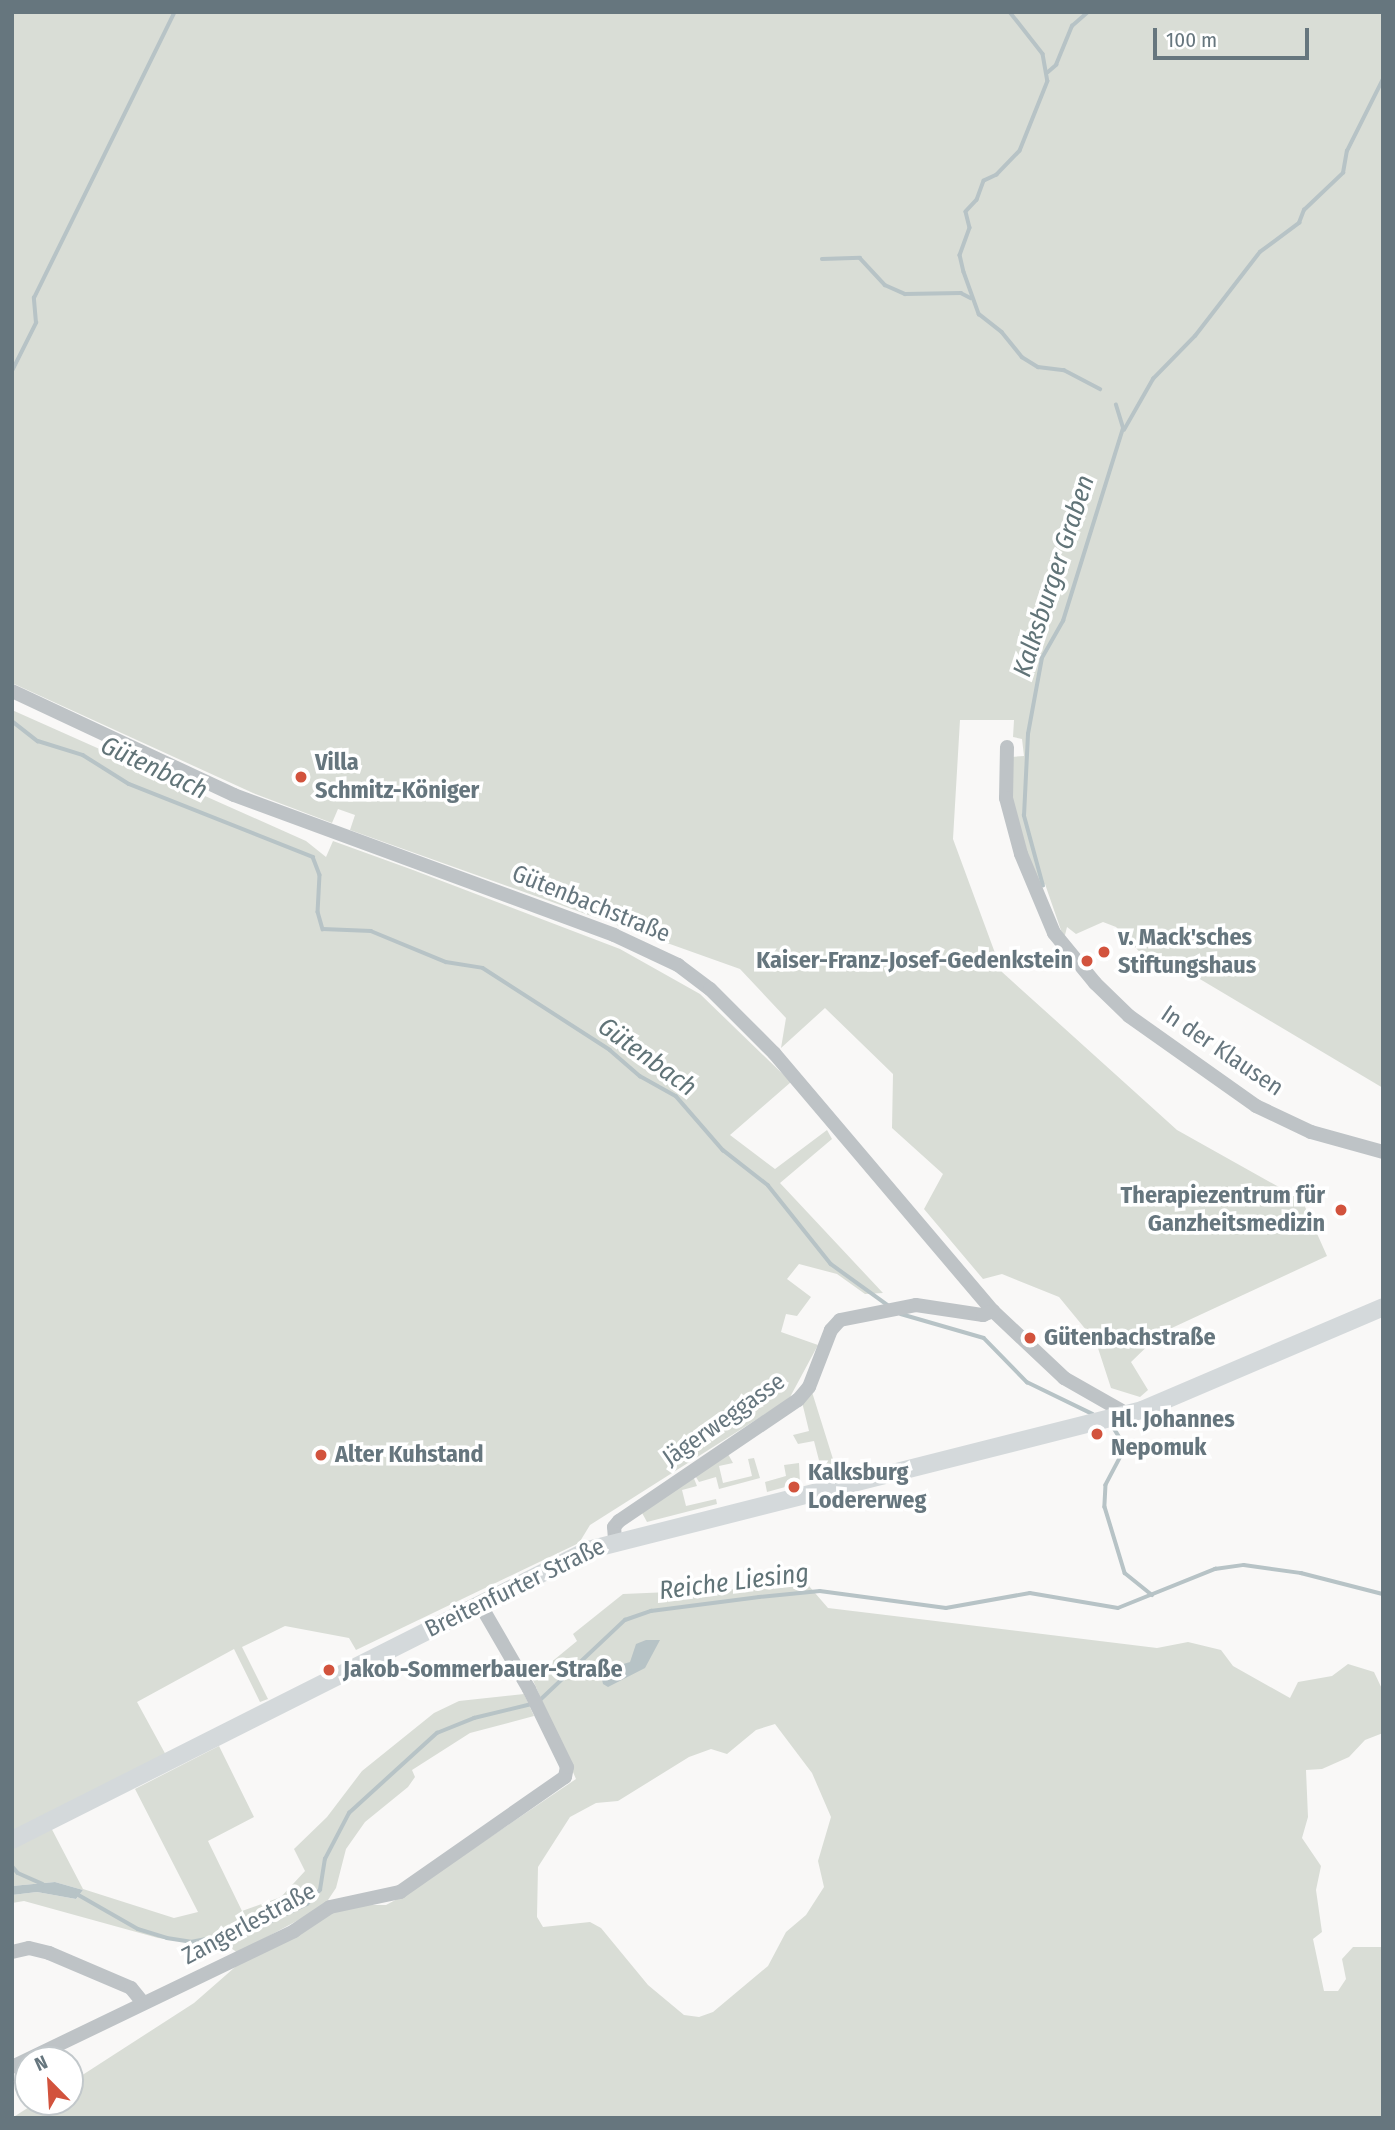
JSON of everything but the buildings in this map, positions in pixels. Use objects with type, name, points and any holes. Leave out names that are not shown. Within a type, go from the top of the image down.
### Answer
[{"type":"main road","points":[[1122,1415],[1383,1307]]},
{"type":"main road","name":"Breitenfurter Straße","points":[[12,1840],[480,1604],[615,1540],[1122,1415]]},
{"type":"street","name":"Gütenbachstraße","points":[[12,691],[234,795],[614,935],[678,965],[719,998],[774,1053],[993,1311],[1064,1378],[1122,1415]]},
{"type":"street","name":"In der Klausen","points":[[1007,747],[1006,798],[1021,854],[1054,933],[1095,983],[1129,1016],[1256,1106],[1311,1132],[1383,1152]]},
{"type":"street","name":"Jägerweggasse","points":[[615,1540],[619,1521],[798,1400],[809,1387],[831,1330],[841,1320],[906,1306],[935,1306],[983,1315],[993,1311]]},
{"type":"street","name":"Zangerlestraße","points":[[12,2067],[294,1931],[330,1907],[400,1892],[535,1801],[568,1771],[529,1689],[480,1604]]},
{"type":"street","points":[[12,1952],[29,1948],[49,1953],[131,1988],[143,2003]]},
{"type":"shaded area","points":[[12,12],[1383,12],[1383,1088],[1183,969],[1168,971],[1152,965],[1116,927],[1103,922],[1076,934],[1067,927],[1064,939],[1045,884],[1038,887],[1013,815],[1011,757],[1024,756],[1022,739],[1013,737],[1014,720],[960,720],[953,839],[1002,972],[1177,1130],[1302,1200],[1327,1256],[1161,1333],[1131,1362],[1148,1390],[1140,1397],[1111,1388],[1096,1342],[1059,1297],[1002,1274],[983,1279],[924,1209],[943,1174],[892,1128],[893,1074],[825,1008],[781,1048],[786,1018],[740,969],[350,830],[355,815],[338,809],[332,823],[253,793],[12,683]]},
{"type":"shaded area","points":[[12,710],[306,841],[326,857],[333,841],[413,870],[620,949],[700,994],[791,1082],[730,1135],[775,1169],[827,1130],[832,1139],[780,1183],[883,1293],[865,1294],[837,1274],[799,1264],[787,1279],[811,1297],[797,1316],[786,1314],[781,1332],[818,1345],[789,1399],[590,1525],[579,1543],[356,1650],[349,1638],[285,1626],[242,1647],[268,1699],[260,1702],[234,1649],[137,1702],[167,1757],[46,1818],[83,1889],[174,1918],[198,1912],[135,1789],[219,1746],[254,1817],[208,1841],[242,1911],[281,1897],[305,1871],[294,1849],[327,1817],[362,1771],[434,1713],[459,1701],[524,1694],[534,1716],[470,1733],[412,1770],[415,1777],[408,1787],[365,1822],[346,1849],[336,1888],[324,1906],[238,1953],[228,1946],[158,1938],[24,1901],[12,1903],[12,1895],[37,1892],[76,1899],[83,1890],[55,1882],[12,1886]]},
{"type":"shaded area","points":[[812,1392],[838,1475],[809,1482],[806,1476],[822,1472],[814,1441],[798,1444],[793,1435],[809,1431],[802,1402]]},
{"type":"shaded area","points":[[728,1454],[733,1463],[719,1466],[723,1483],[752,1476],[748,1459],[754,1458],[760,1478],[719,1489],[716,1477],[699,1482],[694,1474]]},
{"type":"shaded area","points":[[799,1463],[800,1483],[767,1492],[765,1482],[786,1476],[784,1465]]},
{"type":"shaded area","points":[[693,1476],[697,1486],[682,1490],[686,1506],[716,1499],[717,1504],[647,1522],[641,1511]]},
{"type":"shaded area","points":[[809,1586],[828,1608],[1157,1648],[1188,1642],[1221,1650],[1233,1666],[1290,1698],[1298,1682],[1332,1676],[1348,1664],[1374,1672],[1383,1691],[1383,1733],[1365,1740],[1349,1757],[1322,1769],[1306,1770],[1308,1817],[1302,1838],[1321,1866],[1316,1890],[1322,1932],[1313,1939],[1324,1991],[1338,1991],[1346,1979],[1342,1959],[1353,1947],[1383,1947],[1383,2118],[12,2118],[84,2116],[84,2074],[194,2003],[242,1961],[329,1913],[357,1905],[386,1905],[403,1896],[576,1779],[532,1678],[577,1641],[573,1634],[623,1594]],"holes":[[[775,1724],[812,1773],[831,1817],[818,1861],[824,1887],[806,1915],[786,1932],[768,1966],[713,2012],[699,2017],[684,2015],[648,1985],[601,1928],[590,1922],[543,1927],[537,1917],[538,1867],[570,1817],[596,1803],[618,1801],[689,1757],[711,1749],[727,1754],[756,1730]]]},
{"type":"shaded area","points":[[646,1640],[660,1640],[645,1668],[608,1687],[603,1684],[600,1671],[630,1662],[636,1644]]},
{"type":"shaded area","points":[[55,1882],[83,1890],[76,1899],[37,1892],[12,1895],[12,1886]]},
{"type":"waterway","points":[[12,371],[36,323],[34,298],[175,12]]},
{"type":"waterway","name":"Kalksburger Graben","points":[[1010,12],[1043,54],[1048,81],[1020,151],[997,175],[984,181],[977,200],[966,212],[970,228],[960,255],[964,272],[979,314],[1002,332],[1022,357],[1038,367],[1064,370],[1100,389]]},
{"type":"waterway","points":[[1048,72],[1056,65],[1072,26],[1088,12]]},
{"type":"waterway","points":[[1124,430],[1153,379],[1195,336],[1260,252],[1299,223],[1304,210],[1343,173],[1347,151],[1383,79]]},
{"type":"waterway","points":[[822,259],[860,258],[885,285],[905,294],[961,293],[971,298]]},
{"type":"waterway","name":"Kalksburger Graben","points":[[1043,886],[1024,816],[1028,734],[1042,658],[1063,621],[1123,428],[1116,405]]},
{"type":"waterway","name":"Gütenbach","points":[[12,721],[38,741],[83,755],[129,784],[313,857],[320,875],[318,912],[323,929],[371,931],[446,962],[483,968],[610,1050],[640,1076],[676,1096],[723,1150],[768,1185],[831,1264],[889,1306]]},
{"type":"waterway","name":"Gütenbach","points":[[901,1314],[984,1338],[1027,1382],[1093,1414]]},
{"type":"waterway","name":"Gütenbach","points":[[1112,1425],[1126,1447],[1106,1485],[1105,1507],[1125,1573],[1152,1595]]},
{"type":"waterway","name":"Reiche Liesing","points":[[539,1701],[625,1620],[651,1611],[759,1597],[820,1591],[946,1608],[1030,1593],[1118,1608],[1215,1569],[1244,1565],[1301,1573],[1383,1594]]},
{"type":"waterway","name":"Reiche Liesing","points":[[77,1894],[138,1929],[167,1938],[191,1942],[252,1930],[307,1904],[320,1890],[325,1859],[349,1813],[437,1733],[474,1718],[532,1704]]},
{"type":"waterway","points":[[12,1866],[18,1873],[43,1884]]},
{"type":"place","name":"Villa Schmitz-Königer","points":[[301,777]]},
{"type":"place","name":"v. Mack'sches Stiftungshaus","points":[[1104,952]]},
{"type":"place","name":"Kaiser-Franz-Josef-Gedenkstein","points":[[1087,961]]},
{"type":"place","name":"Therapiezentrum für Ganzheitsmedizin","points":[[1341,1210]]},
{"type":"place","name":"Gütenbachstraße","points":[[1030,1338]]},
{"type":"place","name":"Hl. Johannes Nepomuk","points":[[1097,1434]]},
{"type":"place","name":"Alter Kuhstand","points":[[321,1455]]},
{"type":"place","name":"Kalksburg Lodererweg","points":[[794,1487]]},
{"type":"place","name":"Jakob-Sommerbauer-Straße","points":[[329,1670]]}]
